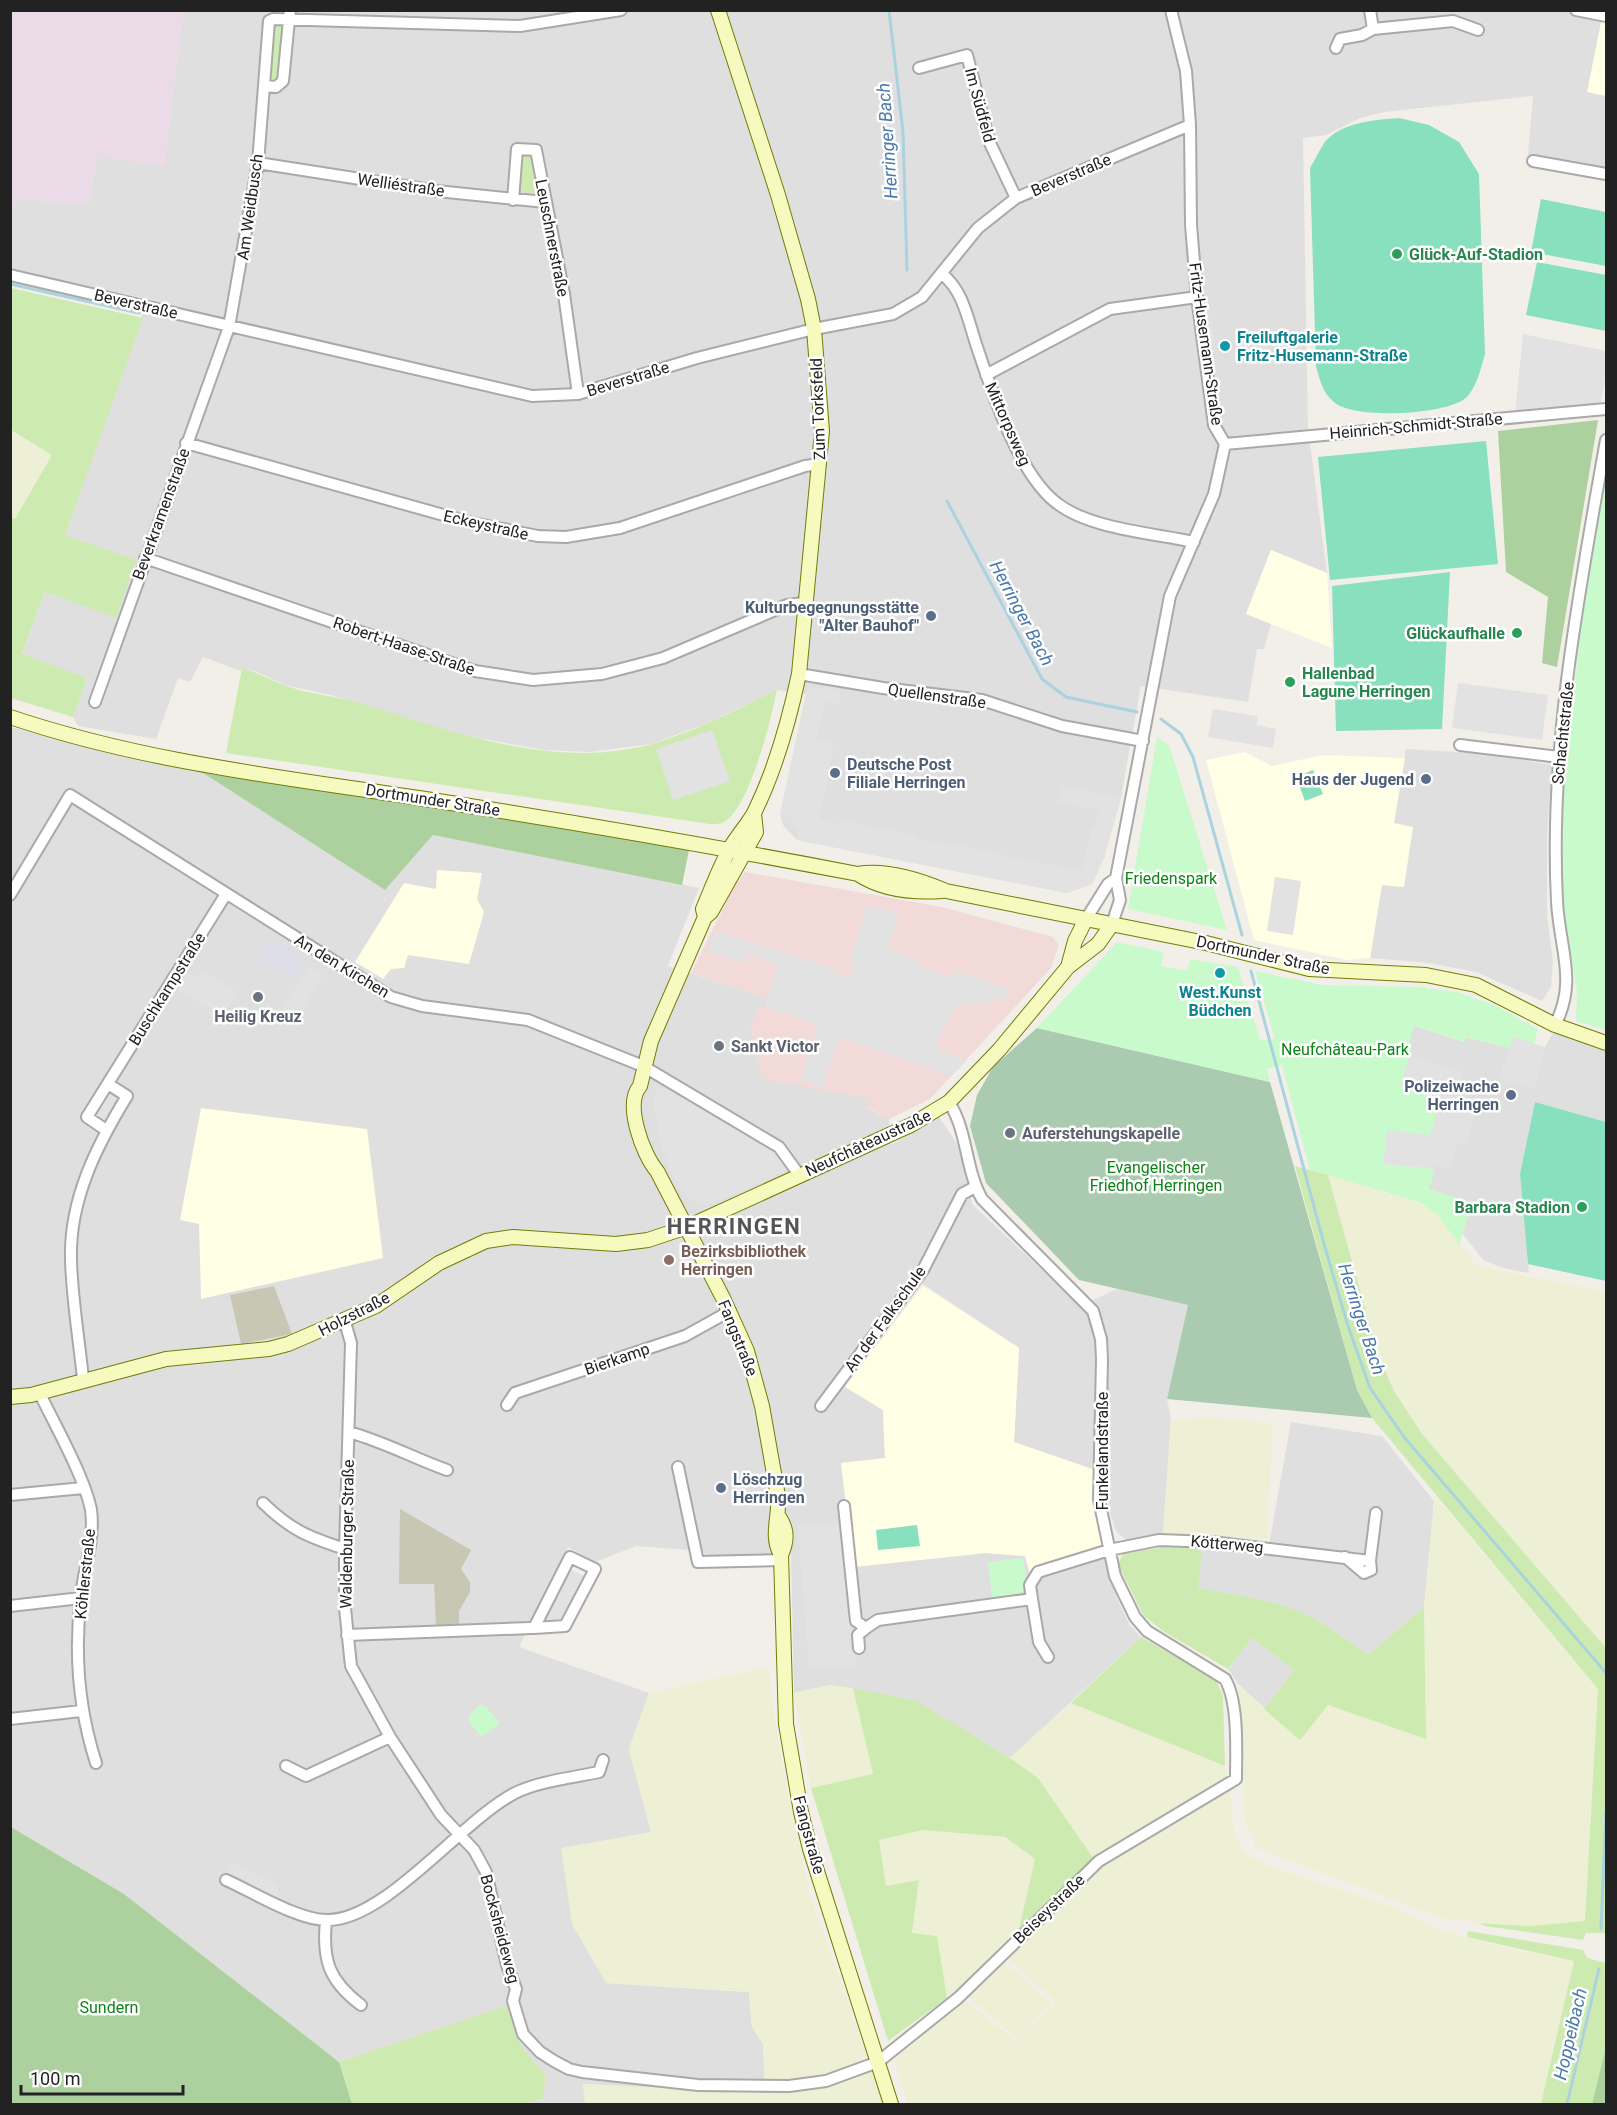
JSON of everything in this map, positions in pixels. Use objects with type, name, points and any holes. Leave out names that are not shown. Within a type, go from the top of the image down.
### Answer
[{"type":"main road","name":"Zum Torksfeld","points":[[718,10],[778,195],[808,299],[814,329],[820,391],[820,464],[804,603],[799,674],[778,754],[754,814],[745,822],[729,849]]},
{"type":"main road","name":"Dortmunder Straße","points":[[10,717],[87,741],[206,767],[630,831],[858,874],[879,873],[927,883],[946,891],[1210,944],[1309,969],[1443,978],[1495,993],[1555,1025],[1606,1043]]},
{"type":"main road","name":"Zum Torksfeld","points":[[746,852],[756,832],[754,814]]},
{"type":"main road","name":"Fangstraße","points":[[705,917],[703,909],[729,849]]},
{"type":"main road","name":"Fangstraße","points":[[746,852],[711,912],[705,917],[653,1034],[643,1066],[640,1086],[643,1091],[647,1132],[657,1171],[729,1311],[752,1366],[762,1406],[779,1517],[786,1528],[785,1545],[781,1558],[783,1686],[786,1724],[798,1795],[810,1849],[891,2104]]},
{"type":"main road","name":"Neufchâteaustraße","points":[[1068,967],[1075,941],[1086,919]]},
{"type":"main road","name":"Neufchâteaustraße","points":[[687,1227],[911,1125],[949,1102],[999,1050],[1068,967],[1098,944],[1112,924]]},
{"type":"main road","name":"Holzstraße","points":[[10,1397],[39,1392],[166,1359],[268,1349],[345,1322],[386,1301],[439,1263],[486,1241],[513,1237],[616,1244],[648,1240],[687,1227]]},
{"type":"street","points":[[264,86],[276,87],[283,81],[289,15],[520,26],[621,10]]},
{"type":"street","name":"Fritz-Husemann-Straße","points":[[1112,924],[1120,900],[1116,878],[1170,596],[1214,495],[1225,444],[1215,425],[1197,297],[1191,225],[1190,125],[1185,61],[1172,10]]},
{"type":"street","points":[[1370,10],[1373,29]]},
{"type":"street","points":[[1576,10],[1606,16]]},
{"type":"street","name":"Am Weidbusch","points":[[229,327],[258,163],[267,25],[273,19],[289,15]]},
{"type":"street","points":[[1336,48],[1340,39],[1373,29],[1454,21],[1478,30]]},
{"type":"street","name":"Im Südfeld","points":[[919,68],[967,55],[988,141],[1016,198]]},
{"type":"street","name":"Beverstraße","points":[[10,275],[532,396],[578,394],[697,358],[814,329],[893,315],[922,297],[978,228],[1016,198],[1190,125]]},
{"type":"street","name":"Leuschnerstraße","points":[[513,200],[517,149],[536,150],[564,294],[578,394]]},
{"type":"street","points":[[1533,161],[1606,174]]},
{"type":"street","name":"Welliéstraße","points":[[258,163],[513,200],[545,202]]},
{"type":"street","name":"Mittorpsweg","points":[[942,274],[952,282],[960,297],[986,375],[1025,467],[1038,486],[1058,505],[1101,523],[1194,542]]},
{"type":"street","points":[[986,375],[1110,309],[1197,297]]},
{"type":"street","name":"Beverkramenstraße","points":[[95,702],[229,327]]},
{"type":"street","name":"Heinrich-Schmidt-Straße","points":[[1225,444],[1267,438],[1606,409]]},
{"type":"street","name":"Schachtstraße","points":[[1555,1025],[1564,1008],[1568,987],[1557,905],[1554,832],[1559,757],[1575,617],[1606,440]]},
{"type":"street","name":"Eckeystraße","points":[[186,443],[472,523],[538,536],[566,537],[620,528],[805,466],[820,464]]},
{"type":"street","name":"Robert-Haase-Straße","points":[[145,558],[476,671],[533,680],[602,674],[663,658],[787,606],[804,603]]},
{"type":"street","name":"Quellenstraße","points":[[799,674],[883,688],[982,700],[1062,726],[1143,741]]},
{"type":"street","points":[[1460,745],[1559,757]]},
{"type":"street","name":"An den Kirchen","points":[[10,895],[70,795],[391,997],[422,1006],[528,1020],[643,1066],[779,1147],[800,1176]]},
{"type":"street","name":"Fritz-Husemann-Straße","points":[[1086,919],[1108,884],[1116,878]]},
{"type":"street","name":"Buschkampstraße","points":[[106,1130],[87,1118],[226,894]]},
{"type":"street","points":[[83,1379],[71,1253],[76,1207],[87,1172],[106,1130],[127,1096],[108,1084]]},
{"type":"street","points":[[949,1102],[964,1132],[975,1187]]},
{"type":"street","name":"An der Falkschule","points":[[821,1406],[924,1270],[962,1194],[975,1187]]},
{"type":"street","name":"Funkelandstraße","points":[[975,1187],[982,1199],[1093,1311],[1102,1359],[1099,1500],[1109,1550],[1126,1601],[1147,1631],[1199,1661],[1225,1679],[1230,1688],[1236,1779]]},
{"type":"street","name":"Bierkamp","points":[[507,1406],[515,1393],[685,1336],[729,1311]]},
{"type":"street","name":"Waldenburger Straße","points":[[345,1322],[351,1343],[345,1549],[347,1635]]},
{"type":"street","name":"Köhlerstraße","points":[[39,1392],[91,1510],[91,1534],[81,1598],[79,1638],[81,1711],[96,1763]]},
{"type":"street","name":"Waldenburger Straße","points":[[349,1432],[381,1441],[422,1461],[447,1470]]},
{"type":"street","points":[[678,1467],[698,1562],[781,1558]]},
{"type":"street","points":[[10,1495],[83,1488]]},
{"type":"street","points":[[263,1503],[286,1525],[313,1538],[345,1549]]},
{"type":"street","points":[[844,1506],[856,1621],[866,1628]]},
{"type":"street","name":"Kötterweg","points":[[1032,1599],[1030,1585],[1038,1572],[1109,1550],[1159,1540],[1370,1561],[1376,1514]]},
{"type":"street","points":[[347,1635],[534,1628],[565,1626],[595,1569],[570,1557],[534,1628]]},
{"type":"street","points":[[10,1606],[81,1598]]},
{"type":"street","points":[[859,1648],[858,1635],[878,1620],[1032,1599],[1039,1642],[1048,1656]]},
{"type":"street","name":"Bocksheideweg","points":[[347,1635],[351,1666],[390,1737],[441,1815],[474,1850],[486,1872],[507,1965],[516,1989],[513,2001],[518,2023],[531,2043],[554,2061],[569,2069],[698,2085],[789,2086],[826,2081],[878,2062]]},
{"type":"street","points":[[10,1719],[81,1711]]},
{"type":"street","points":[[286,1766],[306,1776],[390,1737]]},
{"type":"street","points":[[226,1880],[308,1916],[326,1921],[346,1919],[372,1905],[408,1879],[457,1834],[513,1794],[534,1785],[599,1772],[603,1760]]},
{"type":"street","name":"Beiseystraße","points":[[878,2062],[958,1998],[1099,1861],[1236,1779]]},
{"type":"street","points":[[326,1921],[324,1949],[332,1974],[341,1989],[361,2005]]},
{"type":"shaded area","points":[[11,10],[183,11],[164,166],[97,156],[89,204],[15,198],[11,215]]},
{"type":"shaded area","points":[[183,11],[1606,11],[1606,169],[1528,155],[1533,96],[1384,112],[1360,118],[1326,135],[1303,138],[1308,428],[1327,573],[1271,550],[1246,614],[1271,624],[1264,649],[1257,649],[1248,702],[1141,686],[1121,797],[1104,858],[1092,884],[1067,893],[797,840],[783,825],[780,814],[806,694],[777,690],[705,724],[651,744],[589,752],[544,750],[451,733],[331,695],[285,685],[257,672],[242,668],[241,671],[203,657],[190,682],[178,678],[156,739],[78,726],[73,717],[87,678],[22,655],[45,592],[116,617],[65,535],[148,299],[11,269],[11,215],[15,198],[89,204],[97,156],[164,165]]},
{"type":"shaded area","points":[[1601,22],[1606,23],[1606,96],[1587,92]]},
{"type":"shaded area","points":[[1212,318],[1216,351],[1209,352],[1205,319]]},
{"type":"shaded area","points":[[1523,334],[1606,351],[1606,375],[1600,407],[1515,414]]},
{"type":"shaded area","points":[[10,430],[53,455],[15,519],[10,517]]},
{"type":"shaded area","points":[[1271,550],[1327,573],[1332,648],[1246,614]]},
{"type":"shaded area","points":[[1458,683],[1548,695],[1542,740],[1452,728]]},
{"type":"shaded area","points":[[808,687],[841,690],[839,705],[825,702],[816,740],[834,744],[819,819],[839,824],[840,820],[915,835],[914,838],[1083,870],[1091,829],[1095,829],[1099,810],[1058,802],[1061,786],[1121,797],[1104,858],[1092,884],[1067,893],[797,840],[798,830],[792,824],[790,816],[780,814]]},
{"type":"shaded area","points":[[1213,709],[1258,716],[1257,725],[1276,729],[1273,748],[1208,737]]},
{"type":"shaded area","points":[[11,727],[77,745],[203,773],[385,890],[433,835],[699,888],[668,966],[767,998],[765,1006],[845,1093],[867,1098],[867,1108],[889,1119],[891,1145],[939,1117],[962,1151],[972,1204],[1080,1306],[1117,1289],[1188,1305],[1167,1399],[1171,1419],[1163,1534],[1126,1540],[1116,1531],[1110,1513],[1106,1469],[1095,1470],[1014,1442],[1019,1348],[911,1276],[834,1378],[883,1410],[885,1459],[842,1463],[853,1567],[986,1553],[1025,1556],[1031,1577],[1107,1554],[1117,1598],[1129,1624],[1141,1637],[1010,1758],[916,1701],[830,1685],[794,1693],[791,1555],[706,1556],[703,1551],[636,1546],[595,1562],[568,1547],[519,1647],[649,1693],[629,1749],[651,1832],[606,1983],[749,1992],[752,2027],[763,2044],[765,2093],[584,2084],[585,2104],[526,2104],[543,2099],[546,2075],[522,2049],[505,2007],[339,2062],[124,1894],[11,1827]]},
{"type":"shaded area","points":[[712,730],[730,781],[673,800],[656,749]]},
{"type":"shaded area","points":[[1406,749],[1488,754],[1552,765],[1547,835],[1547,916],[1553,961],[1551,987],[1542,1001],[1476,972],[1429,963],[1370,958],[1382,884],[1403,887],[1413,827],[1393,824]]},
{"type":"shaded area","points":[[1245,752],[1272,766],[1323,755],[1405,758],[1394,823],[1413,827],[1404,887],[1382,885],[1370,958],[1347,960],[1254,940],[1206,760]]},
{"type":"shaded area","points":[[437,870],[482,873],[477,899],[484,912],[469,964],[408,955],[404,968],[391,969],[383,979],[355,962],[404,883],[436,889]]},
{"type":"shaded area","points":[[745,872],[942,907],[1053,937],[1059,945],[1051,968],[930,1099],[889,1119],[867,1107],[867,1098],[762,1079],[750,1028],[759,1005],[765,1006],[767,998],[691,973],[735,885]]},
{"type":"shaded area","points":[[1275,877],[1301,881],[1293,935],[1267,931]]},
{"type":"shaded area","points":[[867,905],[899,915],[888,950],[919,960],[918,966],[953,978],[956,971],[1010,989],[1007,1001],[996,997],[988,1006],[978,1002],[955,1007],[943,1028],[936,1048],[967,1061],[951,1076],[840,1037],[822,1087],[801,1080],[817,1024],[765,1007],[778,964],[748,954],[745,964],[706,951],[715,931],[836,969],[835,973],[849,977],[853,964],[849,963]]},
{"type":"shaded area","points":[[270,936],[306,959],[293,981],[256,958]]},
{"type":"shaded area","points":[[309,966],[324,975],[293,1024],[279,1014]]},
{"type":"shaded area","points":[[188,972],[199,979],[204,972],[237,992],[222,1017],[177,989]]},
{"type":"shaded area","points":[[1414,1026],[1464,1042],[1466,1037],[1510,1048],[1500,1078],[1534,1089],[1545,1047],[1554,1031],[1606,1049],[1606,1122],[1535,1102],[1520,1174],[1529,1273],[1503,1268],[1483,1260],[1462,1233],[1472,1203],[1428,1189],[1434,1170],[1400,1087],[1411,1051],[1410,1040]]},
{"type":"shaded area","points":[[1513,1037],[1545,1047],[1534,1090],[1500,1079]]},
{"type":"shaded area","points":[[1410,1055],[1463,1072],[1460,1088],[1461,1101],[1478,1106],[1466,1145],[1458,1143],[1450,1169],[1436,1165],[1435,1169],[1383,1164],[1387,1130],[1430,1135],[1438,1109],[1433,1097],[1400,1087]]},
{"type":"shaded area","points":[[658,1085],[758,1137],[781,1153],[790,1169],[712,1204],[703,1204],[687,1198],[674,1179],[661,1145],[653,1098]]},
{"type":"shaded area","points":[[107,1092],[120,1100],[107,1123],[93,1114]]},
{"type":"shaded area","points":[[201,1108],[367,1129],[383,1258],[201,1299],[199,1224],[180,1220]]},
{"type":"shaded area","points":[[1328,1175],[1419,1203],[1438,1215],[1477,1266],[1606,1292],[1606,1648],[1422,1434],[1394,1391],[1378,1355]]},
{"type":"shaded area","points":[[274,1286],[292,1334],[241,1344],[230,1295]]},
{"type":"shaded area","points":[[923,1286],[1019,1348],[1014,1442],[1095,1470],[1106,1549],[1031,1577],[1025,1556],[986,1553],[853,1567],[841,1463],[885,1458],[883,1410],[845,1387]]},
{"type":"shaded area","points":[[1219,1417],[1273,1424],[1267,1539],[1163,1534],[1171,1419]]},
{"type":"shaded area","points":[[1291,1422],[1382,1436],[1434,1501],[1424,1607],[1368,1655],[1333,1630],[1197,1588],[1202,1548],[1267,1556]]},
{"type":"shaded area","points":[[1435,1496],[1598,1689],[1585,1922],[1530,1926],[1441,1918],[1256,1848],[1245,1820],[1238,1684],[1300,1739],[1327,1705],[1425,1738],[1424,1607]]},
{"type":"shaded area","points":[[400,1509],[471,1550],[461,1569],[470,1582],[470,1592],[459,1611],[459,1624],[436,1625],[434,1584],[399,1584]]},
{"type":"shaded area","points":[[845,1522],[857,1665],[809,1669],[798,1526]]},
{"type":"shaded area","points":[[570,1569],[586,1577],[563,1622],[547,1623],[544,1618]]},
{"type":"shaded area","points":[[1252,1638],[1294,1670],[1264,1709],[1238,1684],[1228,1669]]},
{"type":"shaded area","points":[[768,1667],[782,1766],[811,1898],[868,2059],[814,2081],[815,2090],[874,2070],[884,2104],[585,2104],[583,2084],[765,2093],[763,2044],[752,2027],[749,1992],[606,1983],[572,1924],[561,1848],[651,1832],[629,1749],[649,1693]]},
{"type":"shaded area","points":[[830,1685],[853,1688],[873,1774],[811,1788],[794,1693]]},
{"type":"shaded area","points":[[1071,1703],[1225,1766],[1226,1781],[1096,1862],[1038,1778],[1010,1758]]},
{"type":"shaded area","points":[[1230,1790],[1234,1831],[1246,1854],[1271,1867],[1379,1902],[1445,1931],[1494,1945],[1574,1961],[1541,2104],[907,2104],[894,2059],[963,1999],[1018,2042],[1056,2002],[1005,1956],[1102,1864]]},
{"type":"shaded area","points":[[923,1830],[1005,1837],[1035,1859],[1019,1929],[995,1954],[1051,2003],[1018,2040],[959,1989],[947,1998],[937,1936],[912,1934],[919,1881],[886,1886],[879,1840]]},
{"type":"shaded area","points":[[233,1863],[279,1884],[277,1908],[223,1885]]},
{"type":"green space","points":[[274,23],[279,23],[282,27],[279,79],[274,82],[269,78]]},
{"type":"green space","name":"Glück-Auf-Stadion","points":[[1399,118],[1429,125],[1459,142],[1479,174],[1485,354],[1473,388],[1467,397],[1457,403],[1422,411],[1380,413],[1344,408],[1334,402],[1322,386],[1316,366],[1310,168],[1324,143],[1339,131],[1358,123]]},
{"type":"green space","points":[[522,155],[532,156],[539,193],[519,192]]},
{"type":"green space","points":[[1541,199],[1606,212],[1606,266],[1531,252]]},
{"type":"green space","points":[[1537,262],[1606,275],[1606,331],[1526,315]]},
{"type":"green space","points":[[11,288],[143,318],[65,535],[136,560],[116,618],[45,592],[22,654],[87,678],[73,717],[11,698],[11,517],[15,519],[52,455],[11,430]]},
{"type":"green space","points":[[1598,420],[1557,667],[1542,663],[1548,597],[1506,572],[1498,431]]},
{"type":"green space","points":[[1486,441],[1498,564],[1330,580],[1318,457]]},
{"type":"green space","points":[[1606,478],[1606,1030],[1576,1021],[1577,992],[1562,900],[1563,779],[1583,614]]},
{"type":"green space","points":[[1450,572],[1442,729],[1336,731],[1332,586]]},
{"type":"green space","points":[[242,668],[293,688],[359,703],[466,735],[540,750],[578,753],[615,751],[668,739],[777,690],[758,761],[742,799],[724,822],[710,824],[226,753]]},
{"type":"green space","name":"Friedenspark","points":[[1157,737],[1169,745],[1227,930],[1128,909]]},
{"type":"green space","points":[[1313,770],[1323,794],[1305,801],[1296,777]]},
{"type":"green space","points":[[203,773],[690,845],[682,885],[433,835],[385,890]]},
{"type":"green space","name":"Neufchâteau-Park","points":[[1117,942],[1164,952],[1161,966],[1187,971],[1190,959],[1238,967],[1260,1040],[1275,1039],[1255,971],[1322,985],[1418,987],[1457,992],[1494,1005],[1538,1029],[1534,1044],[1513,1037],[1510,1048],[1467,1037],[1465,1042],[1414,1026],[1410,1040],[1411,1051],[1401,1087],[1434,1097],[1438,1109],[1430,1135],[1383,1164],[1435,1169],[1429,1189],[1473,1203],[1459,1244],[1438,1215],[1419,1202],[1310,1170],[1282,1065],[1267,1069],[1270,1082],[1037,1028]]},
{"type":"green space","name":"Evangelischer Friedhof Herringen","points":[[1037,1028],[1270,1082],[1357,1390],[1372,1418],[1167,1399],[1188,1305],[1079,1280],[986,1183],[970,1126],[977,1095],[993,1067]]},
{"type":"green space","points":[[1535,1102],[1606,1122],[1606,1281],[1528,1264],[1520,1174]]},
{"type":"green space","points":[[1295,1166],[1328,1175],[1378,1355],[1394,1391],[1422,1434],[1606,1648],[1606,1933],[1586,1933],[1583,1940],[1485,1926],[1478,1923],[1530,1926],[1585,1921],[1598,1689],[1372,1418],[1357,1390]]},
{"type":"green space","points":[[917,1525],[920,1546],[878,1550],[876,1530]]},
{"type":"green space","points":[[1163,1547],[1202,1548],[1198,1588],[1264,1600],[1289,1608],[1311,1617],[1368,1655],[1424,1607],[1426,1739],[1328,1705],[1300,1740],[1264,1709],[1294,1670],[1252,1638],[1228,1669],[1163,1631],[1143,1615],[1118,1564],[1123,1554]]},
{"type":"green space","points":[[1023,1558],[1026,1582],[1022,1592],[999,1599],[992,1597],[988,1562]]},
{"type":"green space","points":[[1141,1637],[1216,1680],[1223,1696],[1225,1766],[1071,1703]]},
{"type":"green space","points":[[853,1688],[917,1701],[1010,1758],[1038,1778],[1096,1862],[1049,1900],[1019,1929],[1035,1859],[1005,1837],[923,1830],[879,1840],[886,1886],[919,1880],[912,1933],[937,1936],[947,1998],[888,2041],[811,1788],[873,1774]]},
{"type":"green space","points":[[480,1705],[485,1706],[500,1723],[482,1737],[468,1721],[471,1713]]},
{"type":"green space","name":"Sundern","points":[[11,1827],[124,1894],[339,2062],[352,2104],[11,2104]]},
{"type":"green space","points":[[1468,1931],[1583,1950],[1587,1958],[1606,1963],[1606,2047],[1592,2104],[1541,2104],[1574,1961],[1467,1937]]},
{"type":"green space","points":[[506,2006],[522,2048],[546,2075],[543,2099],[526,2104],[352,2104],[339,2062]]},
{"type":"green space","points":[[1606,2047],[1606,2104],[1592,2104]]},
{"type":"waterway","name":"Herringer Bach","points":[[889,10],[903,132],[907,270]]},
{"type":"waterway","points":[[10,284],[139,313]]},
{"type":"waterway","name":"Herringer Bach","points":[[947,501],[1042,679],[1066,697],[1137,712]]},
{"type":"waterway","name":"Herringer Bach","points":[[1161,719],[1181,734],[1193,757],[1242,935]]},
{"type":"waterway","name":"Herringer Bach","points":[[1251,971],[1324,1244],[1348,1326],[1370,1388],[1404,1437],[1606,1673]]},
{"type":"waterway","name":"Hoppeibach","points":[[1601,1929],[1606,1811]]},
{"type":"waterway","name":"Hoppeibach","points":[[1567,2104],[1599,1969]]},
{"type":"place","name":"Glück-Auf-Stadion","points":[[1397,254]]},
{"type":"place","name":"Freiluftgalerie Fritz-Husemann-Straße","points":[[1225,346]]},
{"type":"place","name":"Kulturbegegnungsstätte \"Alter Bauhof\"","points":[[931,616]]},
{"type":"place","name":"Glückaufhalle","points":[[1517,633]]},
{"type":"place","name":"Hallenbad Lagune Herringen","points":[[1290,682]]},
{"type":"place","name":"Deutsche Post Filiale Herringen","points":[[835,773]]},
{"type":"place","name":"Haus der Jugend","points":[[1426,779]]},
{"type":"place","name":"West.Kunst Büdchen","points":[[1220,973]]},
{"type":"place","name":"Heilig Kreuz","points":[[258,997]]},
{"type":"place","name":"Sankt Victor","points":[[719,1046]]},
{"type":"place","name":"Polizeiwache Herringen","points":[[1511,1095]]},
{"type":"place","name":"Auferstehungskapelle","points":[[1010,1133]]},
{"type":"place","name":"Barbara Stadion","points":[[1582,1207]]},
{"type":"place","name":"Bezirksbibliothek Herringen","points":[[669,1260]]},
{"type":"place","name":"Löschzug Herringen","points":[[721,1488]]},
{"type":"district","name":"HERRINGEN","points":[[734,1226]]}]
